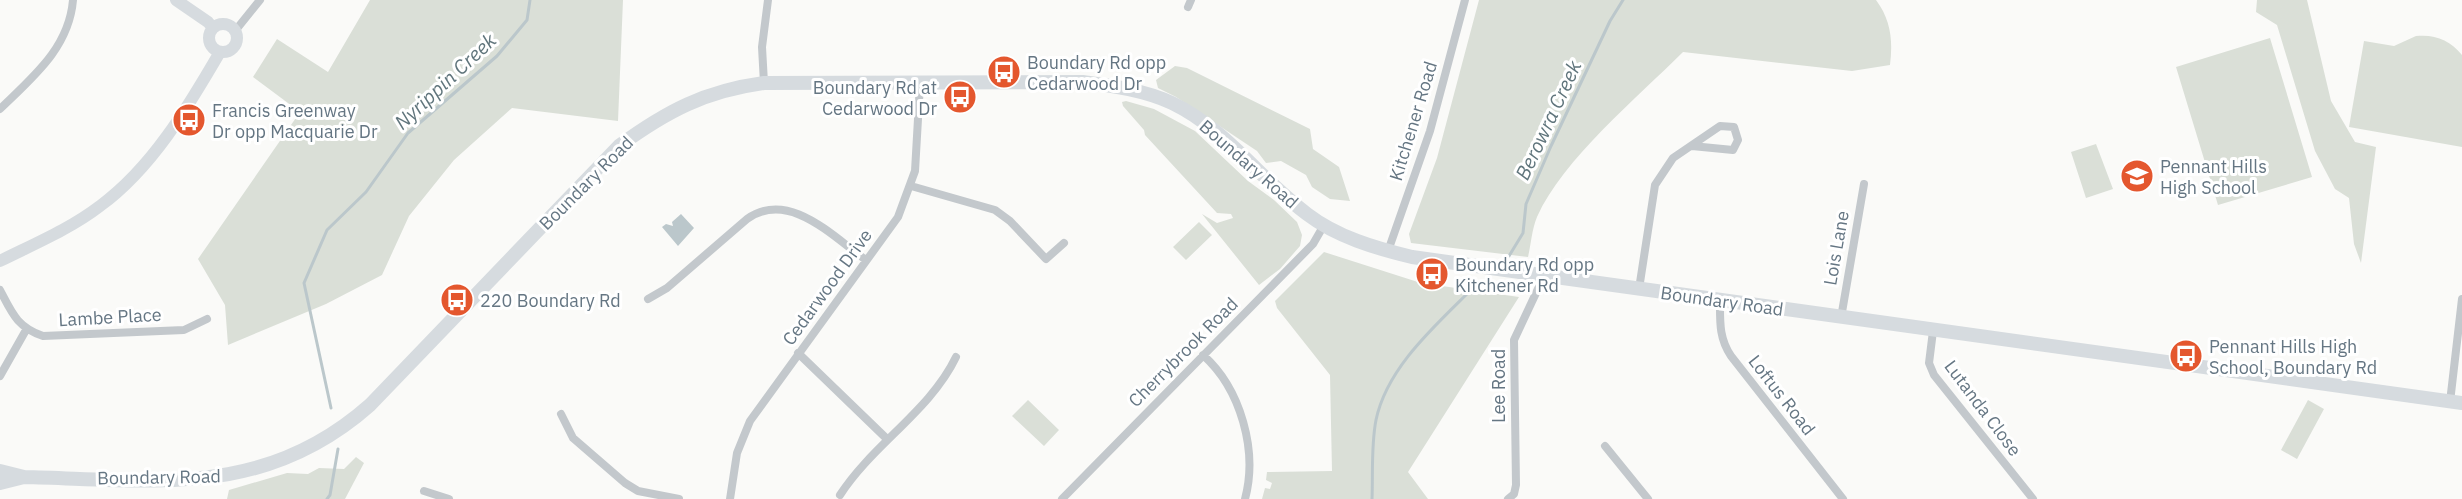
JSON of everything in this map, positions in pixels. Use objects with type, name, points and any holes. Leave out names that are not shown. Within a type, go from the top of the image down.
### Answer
[{"type":"main road","points":[[176,0],[213,28]]},
{"type":"main road","points":[[225,24],[235,31],[237,39],[234,46],[228,51],[220,52],[210,44],[209,36],[213,28],[225,24]]},
{"type":"main road","points":[[0,261],[79,221],[102,206],[132,178],[158,148],[220,52]]},
{"type":"main road","name":"Boundary Road","points":[[0,471],[24,477],[187,480],[229,476],[296,456],[327,440],[370,405],[619,146],[656,119],[680,106],[731,88],[764,83],[1083,82],[1143,92],[1172,103],[1198,119],[1255,165],[1284,196],[1324,225],[1370,246],[1416,258],[2456,402]]},
{"type":"main road","name":"Boundary Road","points":[[0,483],[24,477]]},
{"type":"street","points":[[0,109],[56,51],[68,28],[73,0]]},
{"type":"street","points":[[235,31],[261,0]]},
{"type":"street","points":[[764,83],[762,46],[768,0]]},
{"type":"street","name":"Kitchener Road","points":[[1388,251],[1430,131],[1465,0]]},
{"type":"street","name":"Cedarwood Drive","points":[[730,499],[737,453],[750,421],[898,217],[912,186],[917,156],[920,84]]},
{"type":"street","points":[[1639,289],[1655,185],[1673,158],[1720,126],[1734,128],[1738,140],[1733,150],[1692,146]]},
{"type":"street","name":"Lois Lane","points":[[1841,318],[1864,184]]},
{"type":"street","points":[[912,186],[994,210],[1010,221],[1046,259],[1064,243]]},
{"type":"street","points":[[648,299],[667,288],[747,219],[762,211],[780,209],[798,212],[866,260]]},
{"type":"street","name":"Cherrybrook Road","points":[[1062,499],[1313,244],[1324,225]]},
{"type":"street","name":"Lee Road","points":[[1508,499],[1514,494],[1516,485],[1515,340],[1544,276]]},
{"type":"street","points":[[0,290],[15,317],[26,330],[0,376]]},
{"type":"street","points":[[2456,402],[2462,299]]},
{"type":"street","name":"Loftus Road","points":[[1720,301],[1719,328],[1723,344],[1843,499]]},
{"type":"street","name":"Lambe Place","points":[[26,330],[43,336],[62,337],[184,330],[207,319]]},
{"type":"street","name":"Lutanda Close","points":[[1933,331],[1929,363],[1934,375],[2033,499]]},
{"type":"street","points":[[798,354],[887,439]]},
{"type":"street","points":[[1203,356],[1225,381],[1247,436],[1250,465],[1245,499]]},
{"type":"street","points":[[840,495],[859,468],[942,383],[956,357]]},
{"type":"street","points":[[561,414],[573,438],[625,483],[638,491],[679,499]]},
{"type":"street","points":[[1605,446],[1648,499]]},
{"type":"street","points":[[423,490],[449,499]]},
{"type":"shaded area","points":[[370,0],[623,0],[618,121],[512,108],[454,160],[409,216],[382,275],[326,304],[228,345],[225,305],[198,259],[300,112],[253,77],[277,39],[328,72]]},
{"type":"shaded area","points":[[1479,0],[1876,0],[1885,15],[1890,31],[1890,65],[1852,71],[1683,52],[1602,130],[1564,173],[1537,217],[1528,257],[1411,243],[1409,234],[1437,158]]},
{"type":"shaded area","points":[[2257,0],[2307,0],[2331,101],[2355,142],[2376,147],[2361,263],[2354,244],[2349,198],[2335,189],[2315,151],[2277,25],[2256,12]]},
{"type":"shaded area","points":[[2416,36],[2442,39],[2462,55],[2462,147],[2349,127],[2364,41],[2394,46]]},
{"type":"shaded area","points":[[2270,38],[2312,177],[2218,205],[2176,67]]},
{"type":"shaded area","points":[[1175,66],[1187,68],[1310,129],[1313,149],[1339,167],[1350,201],[1330,199],[1312,187],[1306,175],[1281,161],[1266,163],[1257,151],[1176,97],[1158,88],[1156,80]]},
{"type":"shaded area","points":[[1126,101],[1154,109],[1195,131],[1248,181],[1274,200],[1297,222],[1302,235],[1300,246],[1280,269],[1259,285],[1202,214],[1217,223],[1233,218],[1231,214],[1217,213],[1145,135],[1144,130],[1123,106],[1122,102]]},
{"type":"shaded area","points":[[2096,144],[2113,189],[2086,198],[2071,152]]},
{"type":"shaded area","points":[[681,214],[694,228],[678,246],[662,227],[666,224],[673,226],[672,222]]},
{"type":"shaded area","points":[[1199,222],[1212,235],[1186,260],[1173,247]]},
{"type":"shaded area","points":[[1324,252],[1421,283],[1519,297],[1408,472],[1428,499],[1262,499],[1265,488],[1270,489],[1272,483],[1266,480],[1267,472],[1332,471],[1330,375],[1277,308],[1275,301]]},
{"type":"shaded area","points":[[1028,400],[1059,430],[1044,446],[1012,416]]},
{"type":"shaded area","points":[[2308,400],[2324,409],[2297,459],[2281,450]]},
{"type":"shaded area","points":[[356,457],[364,463],[345,499],[227,499],[229,490],[287,473],[308,474],[319,468],[344,469]]},
{"type":"waterway","name":"Nyrippin Creek","points":[[331,408],[304,283],[327,230],[366,192],[408,133],[497,56],[527,20],[530,0]]},
{"type":"waterway","name":"Berowra Creek","points":[[1509,256],[1523,233],[1526,204],[1551,146],[1610,21],[1623,0]]},
{"type":"waterway","name":"Berowra Creek","points":[[1372,499],[1374,430],[1382,401],[1391,382],[1415,348],[1473,288]]},
{"type":"waterway","name":"Nyrippin Creek","points":[[327,499],[330,495],[338,449]]},
{"type":"place","name":"Boundary Rd opp Cedarwood Dr","points":[[1004,72]]},
{"type":"place","name":"Boundary Rd at Cedarwood Dr","points":[[960,97]]},
{"type":"place","name":"Francis Greenway Dr opp Macquarie Dr","points":[[189,120]]},
{"type":"place","name":"Pennant Hills High School","points":[[2137,176]]},
{"type":"place","name":"Boundary Rd opp Kitchener Rd","points":[[1432,274]]},
{"type":"place","name":"220 Boundary Rd","points":[[457,300]]},
{"type":"place","name":"Pennant Hills High School, Boundary Rd","points":[[2186,356]]}]
